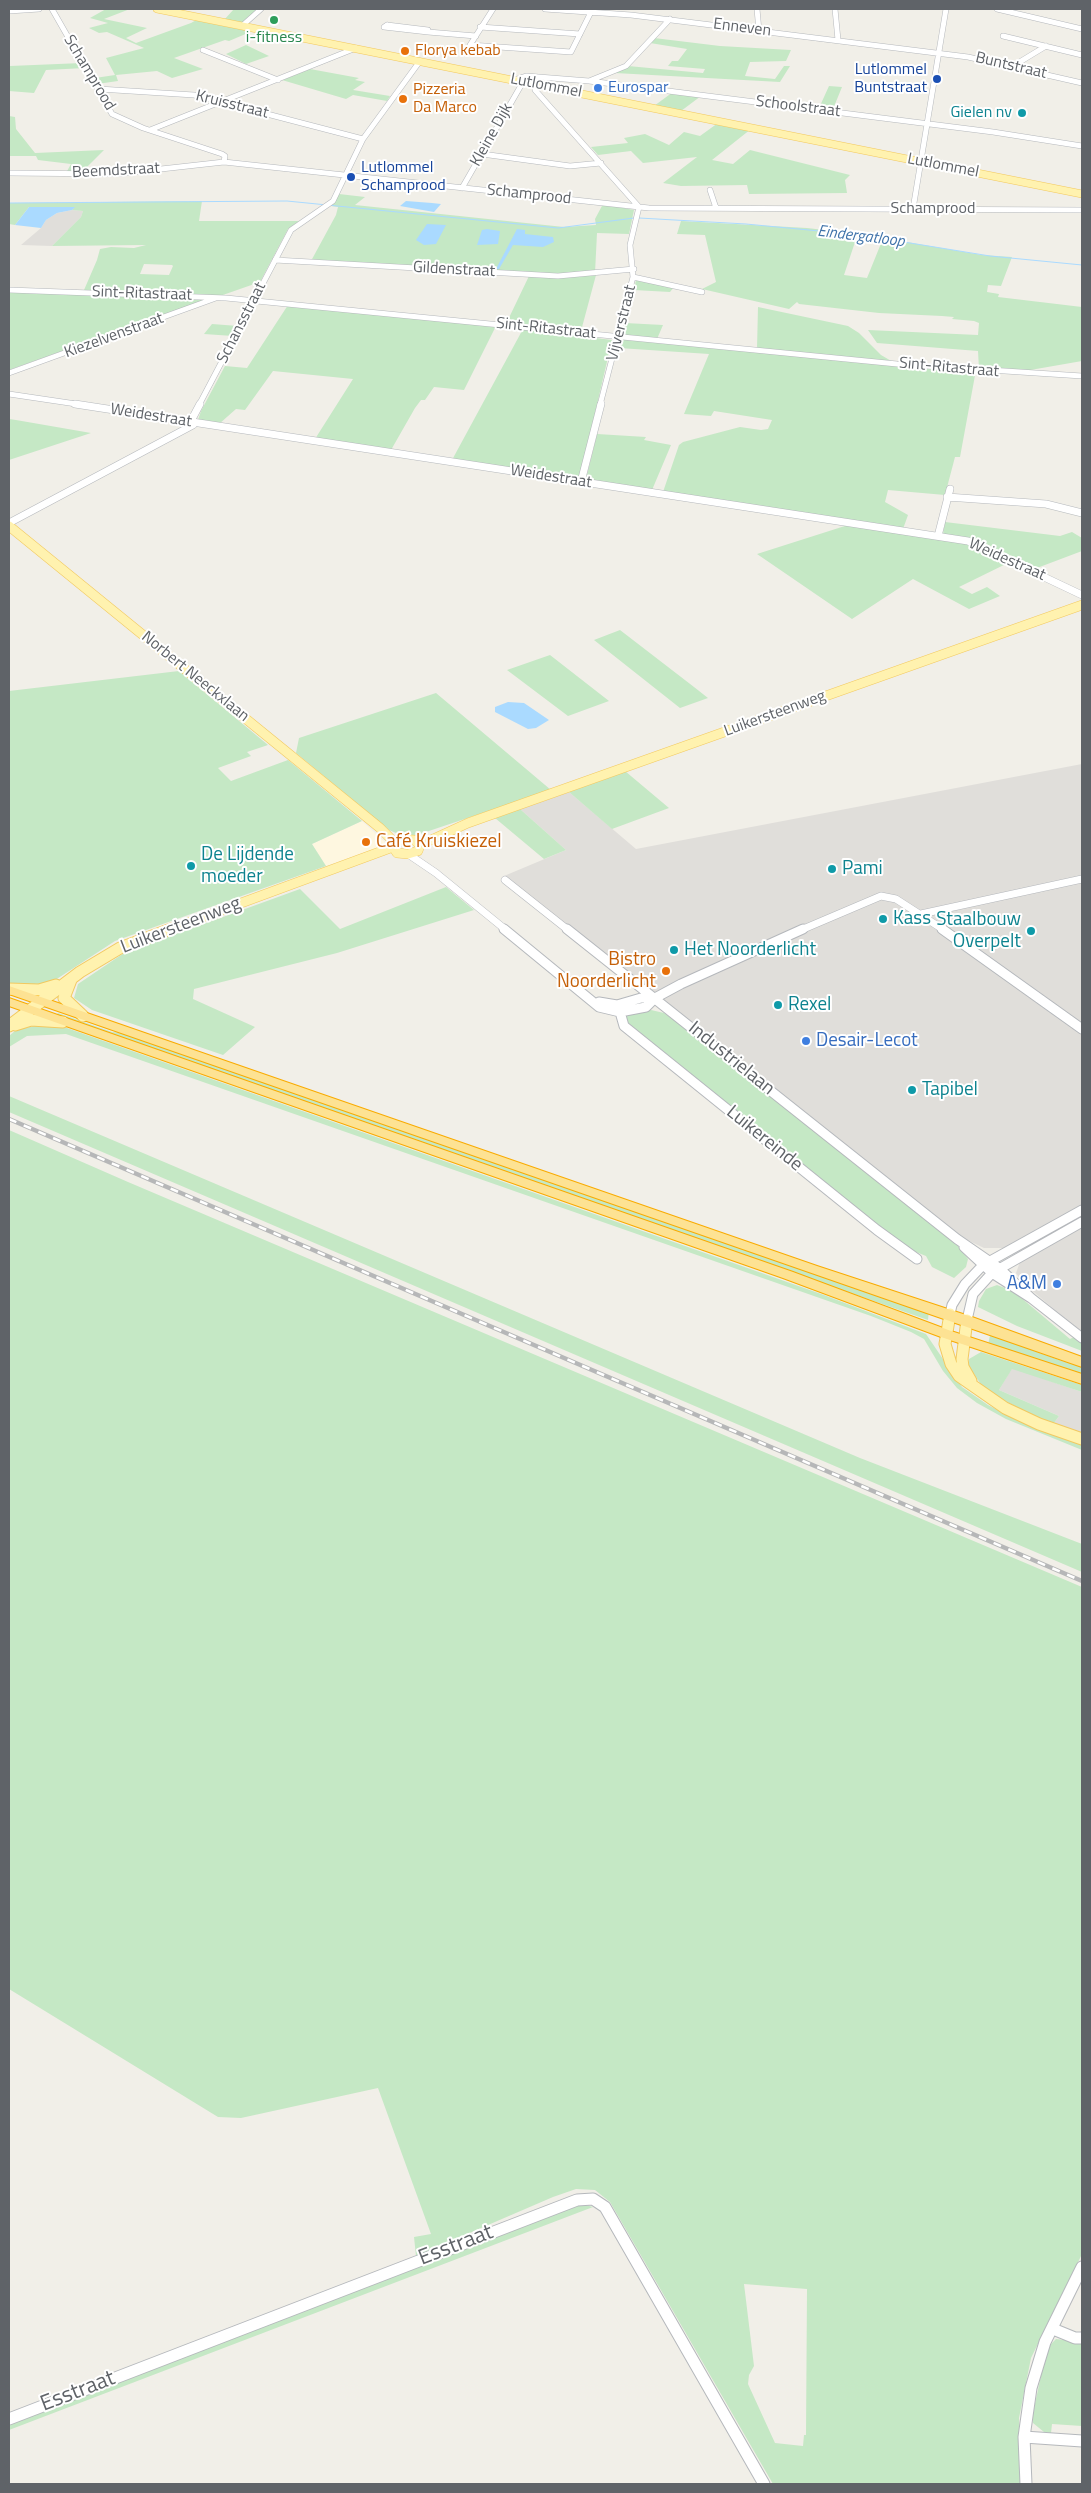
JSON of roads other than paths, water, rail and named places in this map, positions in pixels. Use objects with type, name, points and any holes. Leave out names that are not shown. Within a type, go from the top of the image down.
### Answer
[{"type":"highway","points":[[9,989],[65,1022],[788,1275],[965,1341],[1082,1379]]},
{"type":"highway","points":[[9,1002],[36,1005],[83,1016],[812,1269],[950,1314],[1082,1362]]},
{"type":"main road","name":"Lutlommel","points":[[157,9],[1082,194]]},
{"type":"main road","name":"Norbert Neeckxlaan","points":[[9,524],[380,828],[397,845]]},
{"type":"main road","name":"Luikersteenweg","points":[[408,854],[417,845],[468,823],[1082,605]]},
{"type":"main road","name":"Luikersteenweg","points":[[9,1027],[72,978],[110,954],[144,938],[331,872],[397,845]]},
{"type":"main road","points":[[397,845],[417,845]]},
{"type":"main road","points":[[397,845],[408,854]]},
{"type":"main road","points":[[9,989],[43,990],[72,978]]},
{"type":"main road","points":[[72,978],[64,998],[83,1016]]},
{"type":"main road","points":[[9,1012],[9,1018]]},
{"type":"main road","points":[[9,1027],[31,1020],[65,1022]]},
{"type":"main road","points":[[950,1314],[945,1344],[951,1364],[959,1376],[977,1390],[1023,1417],[1082,1439]]},
{"type":"main road","points":[[967,1320],[963,1367],[977,1390]]},
{"type":"street","points":[[9,11],[39,9]]},
{"type":"street","name":"Schamprood","points":[[52,9],[67,38],[85,63],[112,114],[150,130],[222,154],[225,156],[224,162],[639,207],[1082,210]]},
{"type":"street","points":[[243,25],[262,9]]},
{"type":"street","points":[[493,9],[470,45],[570,52],[591,12]]},
{"type":"street","name":"Enneven","points":[[545,9],[670,19],[939,53]]},
{"type":"street","points":[[757,9],[759,30]]},
{"type":"street","points":[[835,9],[838,40]]},
{"type":"street","points":[[912,209],[946,9]]},
{"type":"street","points":[[996,9],[1082,29]]},
{"type":"street","points":[[1021,14],[1030,9]]},
{"type":"street","points":[[589,81],[626,66],[670,19]]},
{"type":"street","points":[[428,32],[428,30],[387,25],[384,27],[428,32],[476,36]]},
{"type":"street","points":[[480,27],[580,34]]},
{"type":"street","points":[[1003,36],[1082,55]]},
{"type":"street","points":[[1013,66],[1046,46]]},
{"type":"street","points":[[150,130],[356,48]]},
{"type":"street","points":[[204,50],[278,80]]},
{"type":"street","name":"Buntstraat","points":[[939,53],[1013,66],[1082,83]]},
{"type":"street","name":"Schansstraat","points":[[9,524],[193,425],[192,422],[293,227],[330,204],[347,175],[363,139],[420,61]]},
{"type":"street","name":"Schoolstraat","points":[[514,80],[526,76],[589,81],[927,123],[1082,146]]},
{"type":"street","name":"Kleine Dijk","points":[[462,188],[523,82]]},
{"type":"street","points":[[539,85],[535,90],[639,207]]},
{"type":"street","name":"Kruisstraat","points":[[99,89],[185,94],[224,102],[363,139]]},
{"type":"street","points":[[482,154],[523,160],[522,162],[528,164],[561,167],[601,163]]},
{"type":"street","name":"Beemdstraat","points":[[9,173],[116,174],[224,162]]},
{"type":"street","points":[[710,190],[716,208]]},
{"type":"street","name":"Vijverstraat","points":[[581,482],[633,277],[634,269],[630,250],[639,207]]},
{"type":"street","name":"Gildenstraat","points":[[275,260],[558,276],[634,269]]},
{"type":"street","points":[[633,277],[702,292]]},
{"type":"street","name":"Sint-Ritastraat","points":[[9,290],[218,297],[897,364],[998,373],[1082,376]]},
{"type":"street","name":"Kiezelvenstraat","points":[[9,373],[218,297]]},
{"type":"street","name":"Weidestraat","points":[[9,394],[938,536],[982,545],[1082,595]]},
{"type":"street","points":[[938,536],[950,489]]},
{"type":"street","points":[[947,497],[1046,504],[1082,513]]},
{"type":"street","points":[[417,845],[436,873]]},
{"type":"street","points":[[408,854],[449,883],[599,1007],[620,1012],[646,1007],[655,998],[870,899],[881,896],[896,899],[921,914],[1082,1029]]},
{"type":"street","points":[[921,914],[1082,879]]},
{"type":"street","name":"Industrielaan","points":[[505,880],[1082,1338]]},
{"type":"street","points":[[590,998],[608,1005],[617,1005],[641,998],[655,998]]},
{"type":"street","name":"Luikereinde","points":[[620,1012],[624,1026],[878,1230],[918,1259]]},
{"type":"street","points":[[950,1314],[953,1304],[965,1284],[986,1263],[1082,1210]]},
{"type":"street","points":[[967,1320],[970,1301],[976,1289],[996,1270],[1082,1222]]},
{"type":"street","name":"Esstraat","points":[[9,2419],[577,2200],[593,2200],[605,2207],[764,2484]]},
{"type":"street","points":[[1026,2484],[1024,2438],[1031,2388],[1045,2342],[1082,2267]]},
{"type":"street","points":[[1052,2329],[1075,2338],[1082,2338]]},
{"type":"street","points":[[1024,2438],[1082,2441]]},
{"type":"water","points":[[406,201],[441,204],[434,212],[400,206]]},
{"type":"water","points":[[29,207],[75,207],[72,210],[57,213],[46,220],[41,228],[15,225]]},
{"type":"water","points":[[427,224],[446,225],[436,244],[424,245],[416,240]]},
{"type":"water","points":[[517,229],[525,230],[525,234],[553,237],[554,242],[543,247],[513,245],[499,269],[496,269]]},
{"type":"water","points":[[482,230],[500,231],[498,244],[477,245]]},
{"type":"water","points":[[508,702],[524,703],[549,720],[536,728],[528,729],[495,712],[495,707]]},
{"type":"waterway","points":[[9,203],[287,201],[558,228],[634,218]]},
{"type":"waterway","name":"Eindergatloop","points":[[639,218],[746,224],[861,235],[990,256],[1082,265]]},
{"type":"railway","points":[[9,1119],[1082,1581]]},
{"type":"place","name":"i-fitness","points":[[274,20]]},
{"type":"place","name":"Florya kebab","points":[[405,51]]},
{"type":"place","name":"Lutlommel Buntstraat","points":[[937,79]]},
{"type":"place","name":"Eurospar","points":[[598,88]]},
{"type":"place","name":"Pizzeria Da Marco","points":[[403,99]]},
{"type":"place","name":"Gielen nv","points":[[1022,113]]},
{"type":"place","name":"Lutlommel Schamprood","points":[[351,177]]},
{"type":"place","name":"Café Kruiskiezel","points":[[366,842]]},
{"type":"place","name":"De Lijdende moeder","points":[[191,866]]},
{"type":"place","name":"Pami","points":[[832,869]]},
{"type":"place","name":"Kass","points":[[883,919]]},
{"type":"place","name":"Staalbouw Overpelt","points":[[1031,931]]},
{"type":"place","name":"Het Noorderlicht","points":[[674,950]]},
{"type":"place","name":"Bistro Noorderlicht","points":[[666,971]]},
{"type":"place","name":"Rexel","points":[[778,1005]]},
{"type":"place","name":"Desair-Lecot","points":[[806,1041]]},
{"type":"place","name":"Tapibel","points":[[912,1090]]},
{"type":"place","name":"A&M","points":[[1057,1284]]}]
